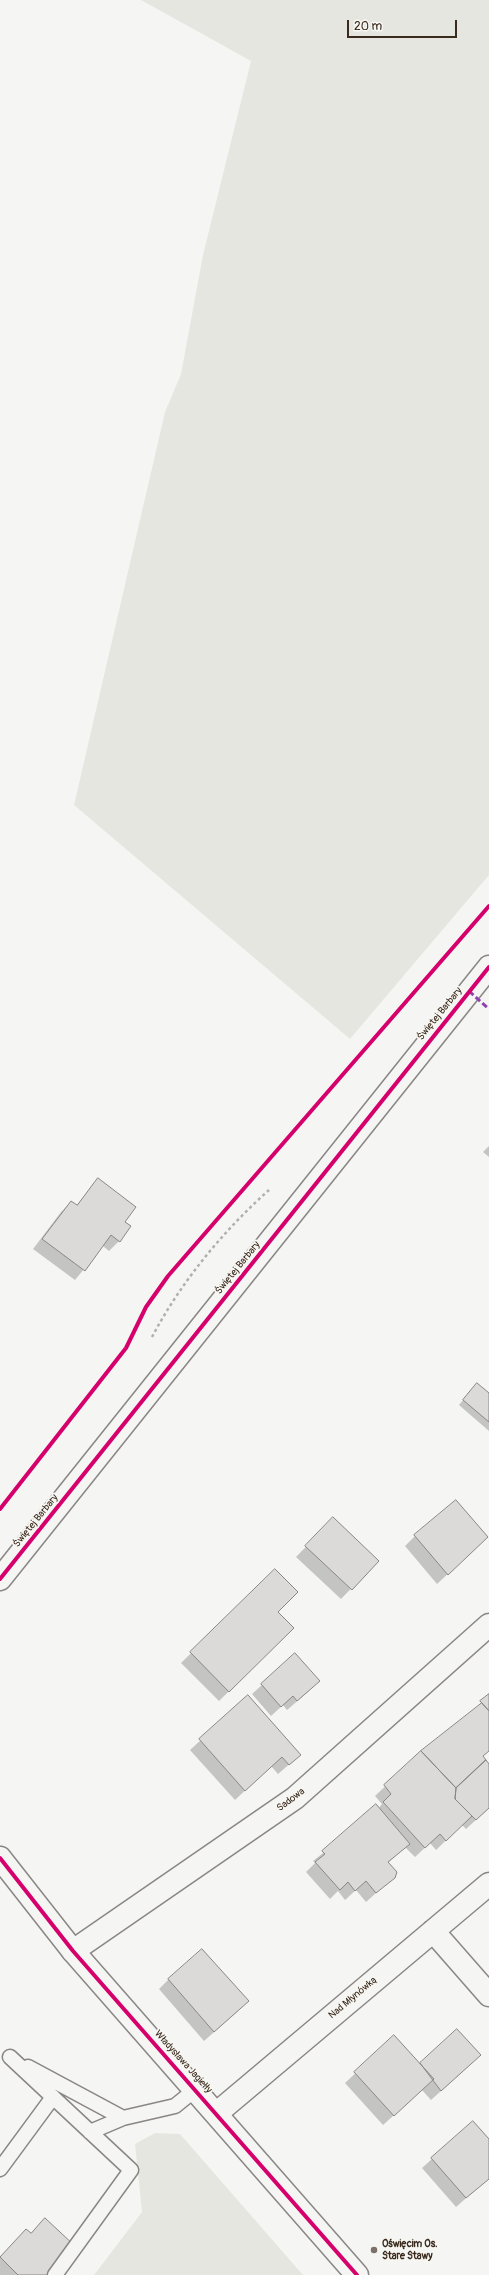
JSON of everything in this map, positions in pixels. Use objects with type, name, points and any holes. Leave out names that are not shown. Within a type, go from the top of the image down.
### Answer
[{"type":"street","name":"Świętej Barbary","points":[[0,1579],[489,967]]},
{"type":"street","name":"Sadowa","points":[[73,1951],[295,1798],[489,1625]]},
{"type":"street","name":"Władysława Jagiełły","points":[[0,1858],[73,1951],[217,2113],[357,2275]]},
{"type":"street","name":"Nad Młynówką","points":[[217,2113],[489,1884]]},
{"type":"street","points":[[433,1931],[489,1995]]},
{"type":"lane","points":[[5,2057],[123,2118]]},
{"type":"lane","points":[[5,2057],[53,2097],[131,2170],[55,2275]]},
{"type":"lane","points":[[90,2132],[123,2118],[175,2106],[196,2090]]},
{"type":"lane","points":[[0,2170],[53,2097]]},
{"type":"shaded area","points":[[141,0],[489,0],[489,875],[350,1039],[74,805],[165,412],[181,374],[203,255],[251,61]]},
{"type":"shaded area","points":[[155,2133],[180,2134],[303,2275],[94,2275],[142,2212],[135,2144]]},
{"type":"building","points":[[98,1178],[136,1207],[125,1222],[131,1226],[120,1242],[111,1235],[85,1271],[42,1239],[71,1201],[77,1205]]},
{"type":"building","points":[[477,1383],[489,1393],[489,1422],[463,1400]]},
{"type":"building","points":[[456,1500],[488,1537],[448,1575],[414,1535]]},
{"type":"building","points":[[333,1517],[379,1561],[352,1590],[305,1546]]},
{"type":"building","points":[[275,1569],[298,1592],[278,1612],[294,1628],[229,1692],[190,1652]]},
{"type":"building","points":[[295,1653],[320,1681],[297,1701],[293,1696],[281,1707],[261,1684]]},
{"type":"building","points":[[489,1694],[489,1711],[480,1701]]},
{"type":"building","points":[[248,1695],[301,1755],[289,1765],[282,1757],[245,1791],[199,1739]]},
{"type":"building","points":[[482,1703],[489,1711],[489,1751],[483,1756],[486,1760],[456,1788],[421,1751]]},
{"type":"building","points":[[421,1751],[456,1788],[455,1799],[472,1816],[446,1841],[440,1834],[425,1848],[383,1802],[391,1794],[384,1785]]},
{"type":"building","points":[[486,1760],[489,1764],[489,1808],[476,1820],[455,1799],[456,1788]]},
{"type":"building","points":[[376,1804],[410,1844],[388,1862],[397,1872],[395,1878],[376,1893],[366,1881],[355,1891],[348,1882],[340,1890],[315,1862],[325,1854],[322,1851]]},
{"type":"building","points":[[202,1949],[249,2001],[214,2032],[168,1979]]},
{"type":"building","points":[[457,2029],[481,2055],[441,2091],[420,2063]]},
{"type":"building","points":[[394,2035],[434,2079],[394,2116],[354,2072]]},
{"type":"building","points":[[473,2121],[489,2139],[489,2179],[466,2198],[431,2158]]},
{"type":"building","points":[[45,2218],[75,2246],[48,2275],[18,2275],[0,2257],[26,2229],[31,2233]]},
{"type":"marked path","points":[[469,991],[489,1009]]},
{"type":"cycle path","points":[[0,1509],[126,1348],[146,1307],[168,1276],[489,906]]},
{"type":"cycle path","points":[[0,1579],[489,967]]},
{"type":"cycle path","points":[[0,1858],[73,1951],[357,2275]]},
{"type":"place","name":"Oświęcim Os. Stare Stawy","points":[[374,2250]]}]
